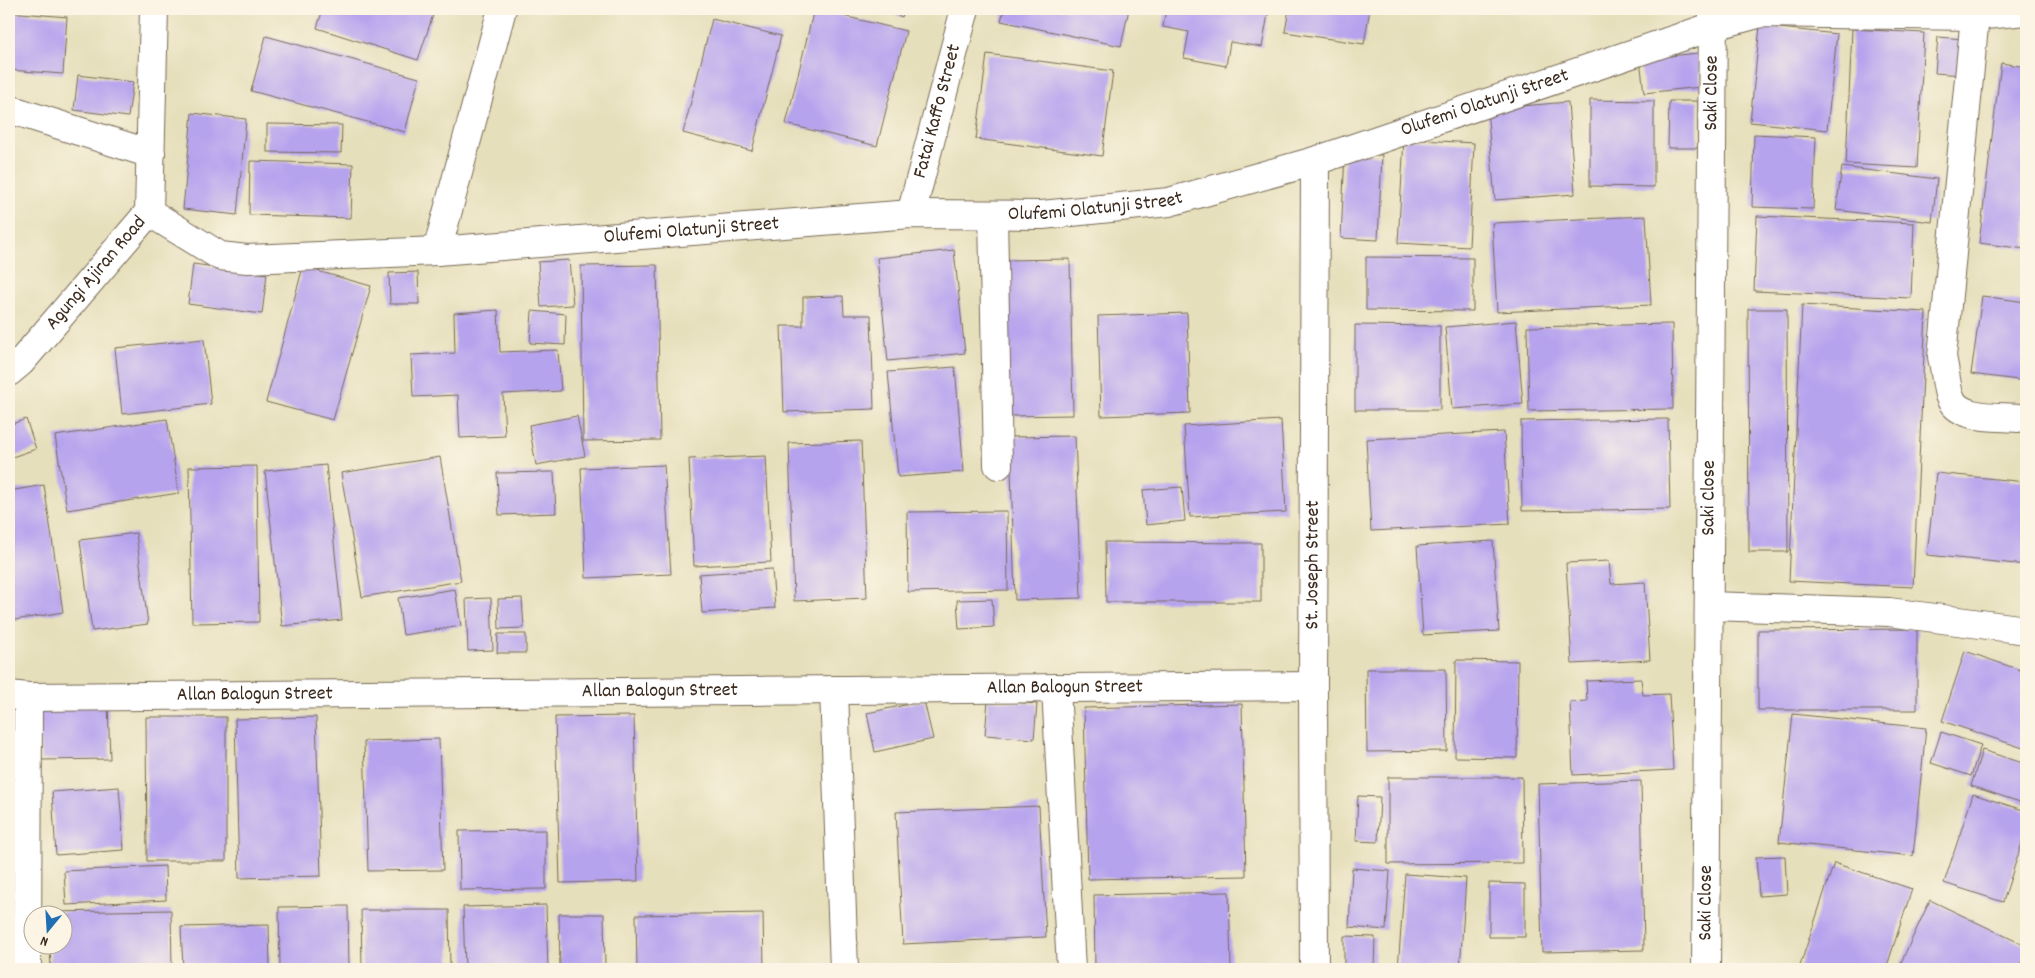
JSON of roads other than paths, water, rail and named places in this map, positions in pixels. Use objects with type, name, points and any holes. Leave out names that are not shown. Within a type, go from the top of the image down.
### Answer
[{"type":"street","name":"Agungi Ajiran Road","points":[[9,372],[21,362],[149,212],[154,9]]},
{"type":"street","points":[[437,251],[502,9]]},
{"type":"street","name":"Fatai Kaffo Street","points":[[911,214],[965,9]]},
{"type":"street","name":"Olufemi Olatunji Street","points":[[149,212],[220,256],[247,259],[437,251],[911,214],[1042,215],[1169,202],[1315,161],[1713,17],[1761,13],[1975,16],[2026,11]]},
{"type":"street","points":[[1975,16],[1942,357],[1950,397],[1958,408],[1969,414],[2018,418]]},
{"type":"street","name":"Saki Close","points":[[1706,969],[1713,17]]},
{"type":"street","points":[[9,109],[150,154]]},
{"type":"street","name":"St. Joseph Street","points":[[1314,969],[1315,161]]},
{"type":"street","points":[[993,215],[998,465]]},
{"type":"street","points":[[1709,606],[1889,612],[2026,630]]},
{"type":"street","name":"Allan Balogun Street","points":[[18,696],[1313,686]]},
{"type":"street","points":[[1056,688],[1072,969]]},
{"type":"street","points":[[834,690],[844,969]]},
{"type":"street","points":[[18,696],[27,969]]}]
